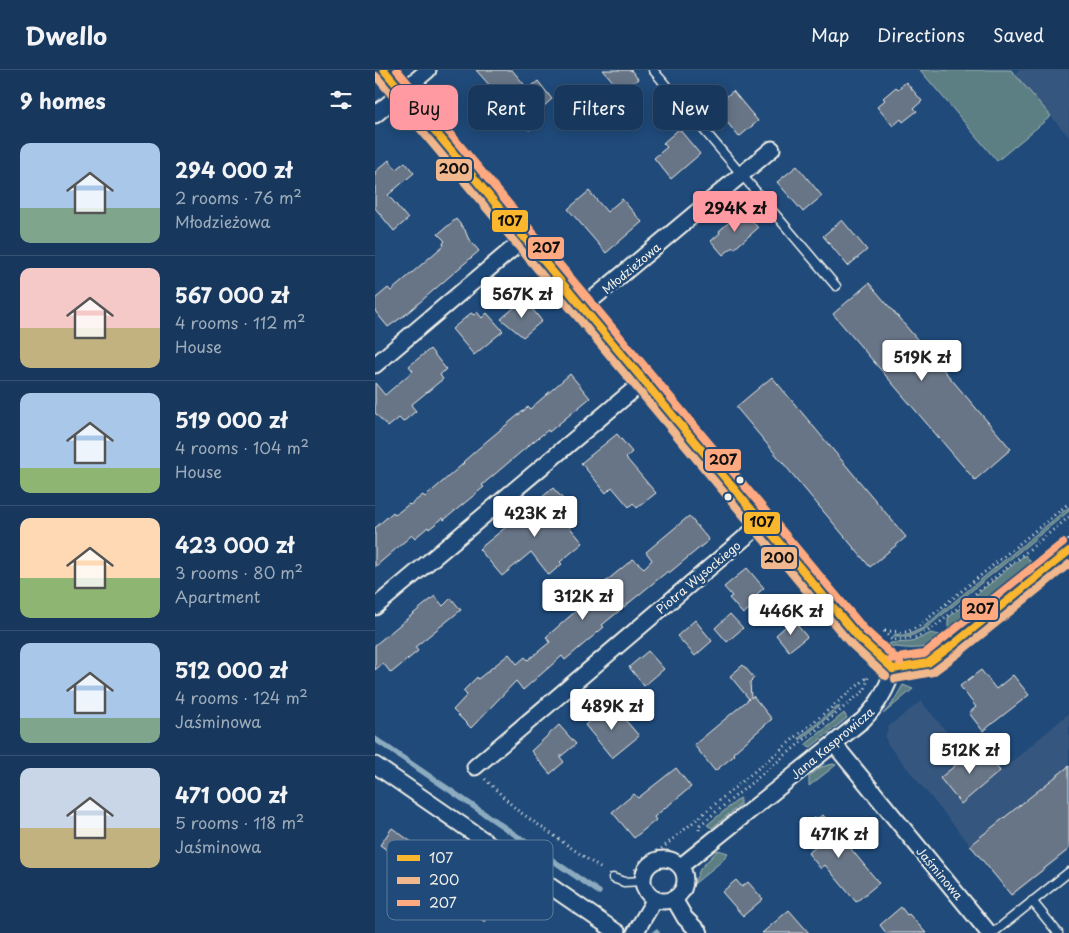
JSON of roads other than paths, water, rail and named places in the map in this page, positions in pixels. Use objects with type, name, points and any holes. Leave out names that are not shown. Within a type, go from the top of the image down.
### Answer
[{"type":"street","points":[[384,70],[396,85]]},
{"type":"street","points":[[410,85],[428,70]]},
{"type":"street","points":[[375,116],[390,103]]},
{"type":"street","points":[[434,130],[858,637],[893,669],[928,663],[1069,551]]},
{"type":"street","name":"Młodzieżowa","points":[[582,308],[772,150]]},
{"type":"street","points":[[375,365],[524,239]]},
{"type":"street","points":[[375,607],[644,381]]},
{"type":"street","name":"Piotra Wysockiego","points":[[475,767],[762,523]]},
{"type":"street","name":"Jana Kasprowicza","points":[[686,863],[834,744],[875,708],[883,696],[893,669]]},
{"type":"street","name":"Jaśminowa","points":[[834,744],[991,933]]},
{"type":"street","points":[[375,765],[483,840]]},
{"type":"street","points":[[659,859],[671,859],[686,863],[685,884],[679,895],[674,899],[661,901],[655,899],[638,882],[648,866],[659,859]]},
{"type":"street","points":[[553,888],[618,933]]},
{"type":"street","points":[[635,933],[655,899]]},
{"type":"street","points":[[674,899],[685,918],[700,933]]},
{"type":"lane","points":[[653,70],[837,286]]},
{"type":"lane","points":[[991,933],[1069,872]]},
{"type":"lane","points":[[613,878],[624,882],[638,882]]},
{"type":"lane","points":[[1032,901],[1058,933]]},
{"type":"waterway","points":[[375,739],[523,840]]},
{"type":"waterway","points":[[553,861],[599,892]]}]
